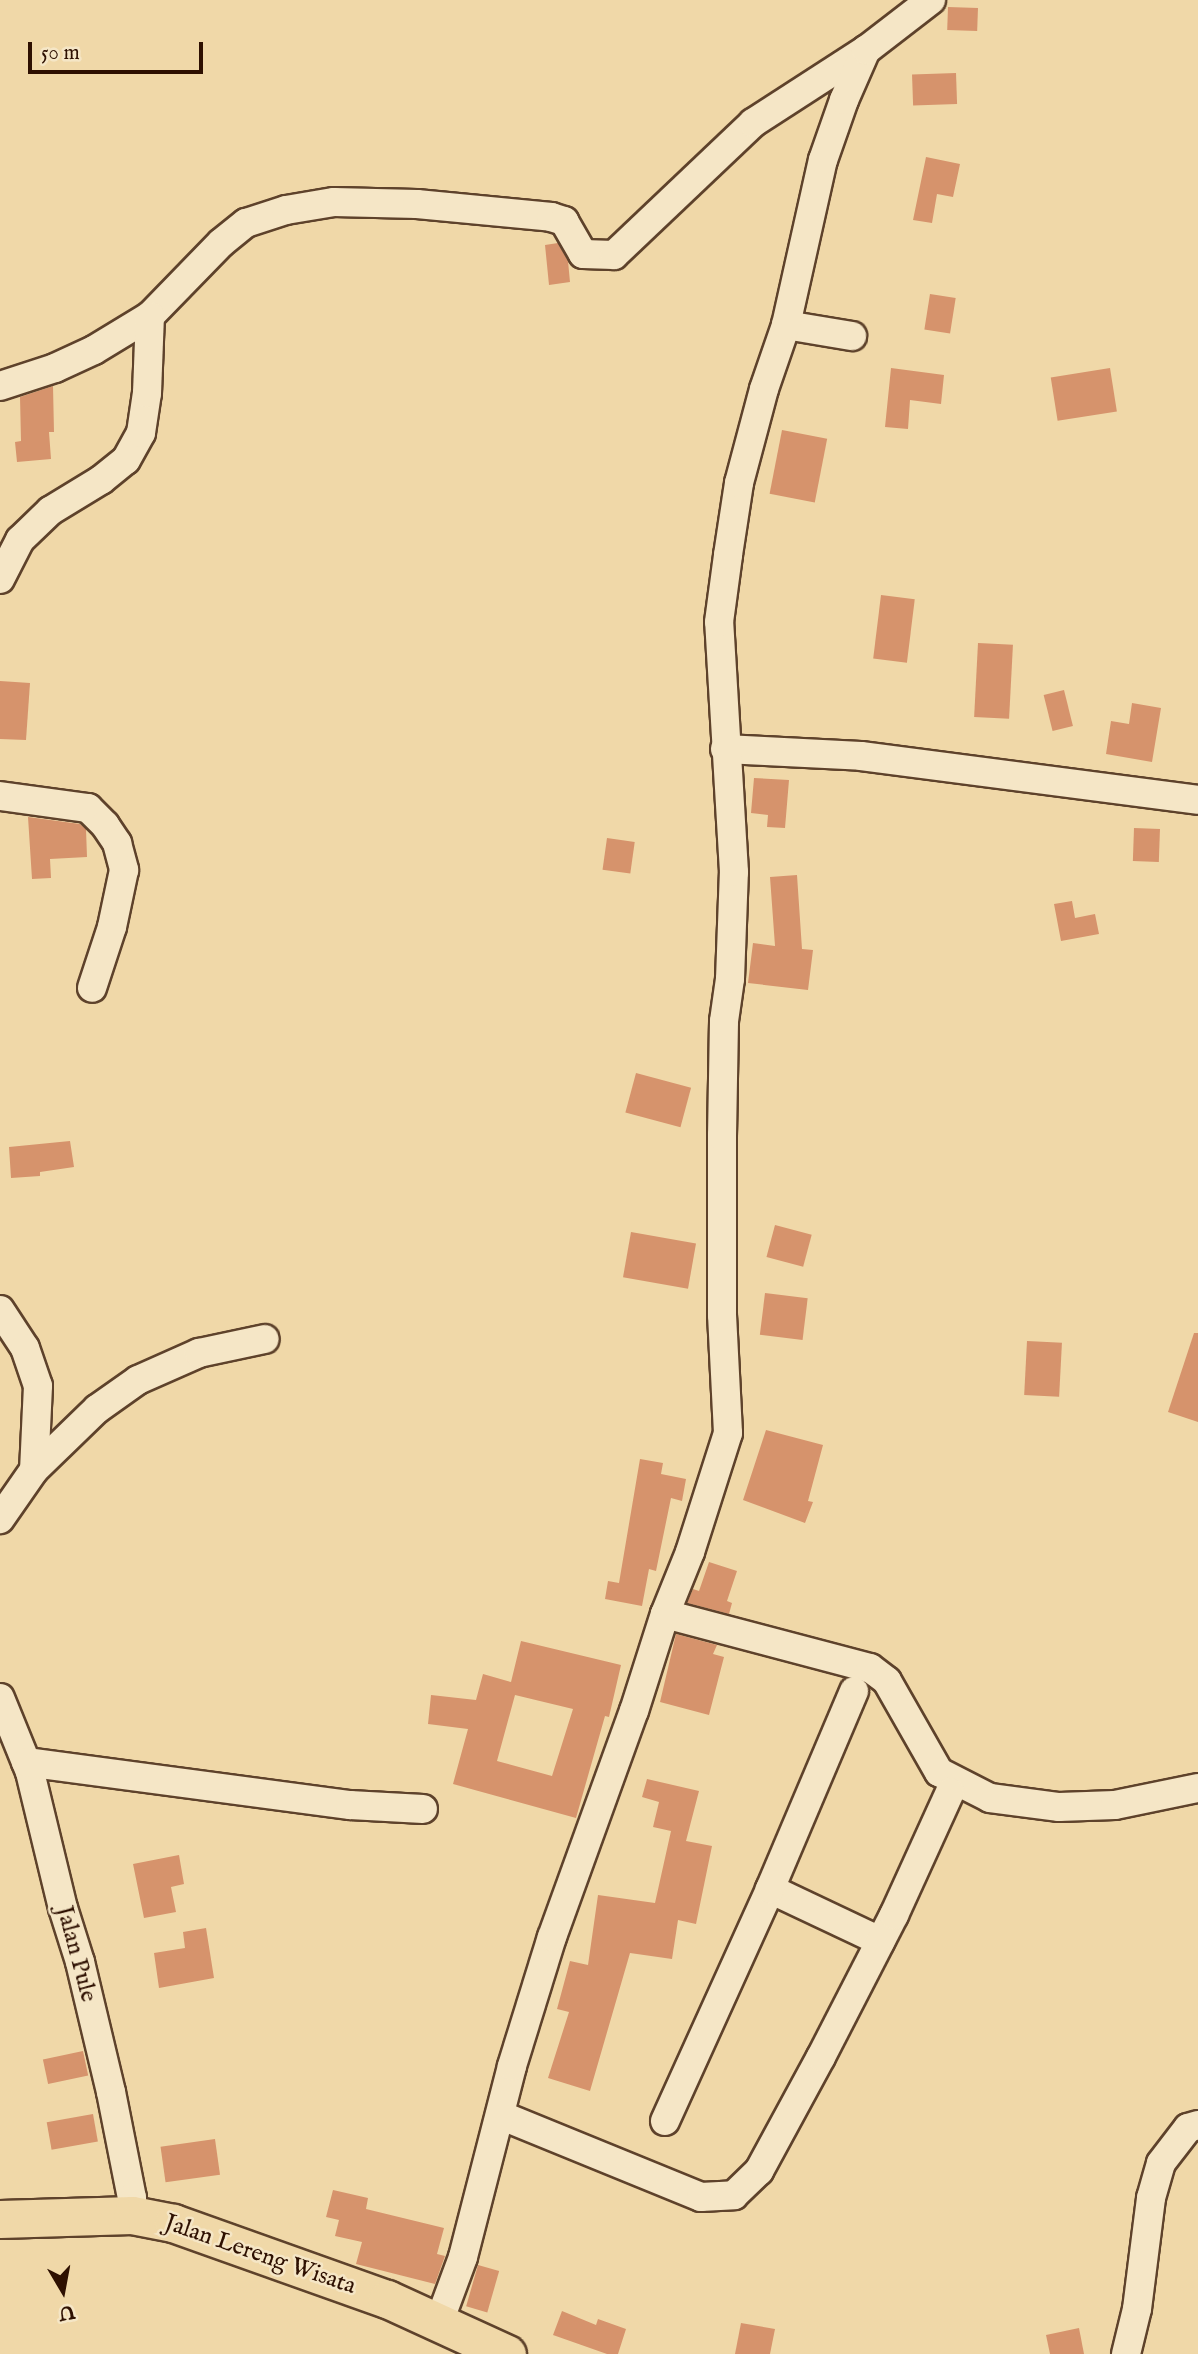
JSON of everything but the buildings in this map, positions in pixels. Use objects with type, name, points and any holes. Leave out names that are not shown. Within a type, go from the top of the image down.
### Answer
[{"type":"main road","name":"Jalan Lereng Wisata","points":[[0,2219],[132,2215],[173,2223],[315,2272],[439,2322],[506,2354]]},
{"type":"street","points":[[0,386],[55,368],[94,350],[150,316],[221,243],[246,223],[286,210],[334,202],[417,204],[551,217],[564,221],[583,254],[614,255],[753,123],[866,50],[931,0]]},
{"type":"street","points":[[439,2322],[463,2257],[500,2115],[552,1937],[634,1711],[665,1614],[690,1552],[728,1433],[722,1315],[722,1136],[724,1021],[730,979],[734,872],[719,622],[743,470],[764,389],[786,325],[823,160],[844,100],[866,50]]},
{"type":"street","points":[[0,579],[20,540],[50,511],[101,480],[126,460],[141,433],[150,316]]},
{"type":"street","points":[[786,325],[852,336]]},
{"type":"street","points":[[725,749],[861,756],[1198,800]]},
{"type":"street","points":[[0,796],[88,808],[105,825],[117,843],[124,870],[112,928],[92,988]]},
{"type":"street","points":[[0,1310],[25,1348],[38,1386],[34,1471]]},
{"type":"street","points":[[0,1519],[34,1471],[97,1409],[138,1380],[199,1353],[265,1339]]},
{"type":"street","points":[[665,1614],[870,1668],[887,1681],[939,1772],[990,1798],[1059,1807],[1115,1805],[1198,1788]]},
{"type":"street","points":[[665,2121],[770,1889],[854,1691]]},
{"type":"street","name":"Jalan Pule","points":[[1,1703],[26,1762],[108,2079],[132,2198],[132,2215]]},
{"type":"street","points":[[26,1762],[350,1805],[423,1809]]},
{"type":"street","points":[[500,2115],[701,2197],[734,2195],[759,2171],[880,1941],[950,1792]]},
{"type":"street","points":[[770,1889],[880,1941]]},
{"type":"street","points":[[1126,2354],[1137,2309],[1152,2198],[1161,2163],[1188,2128],[1198,2125]]}]
